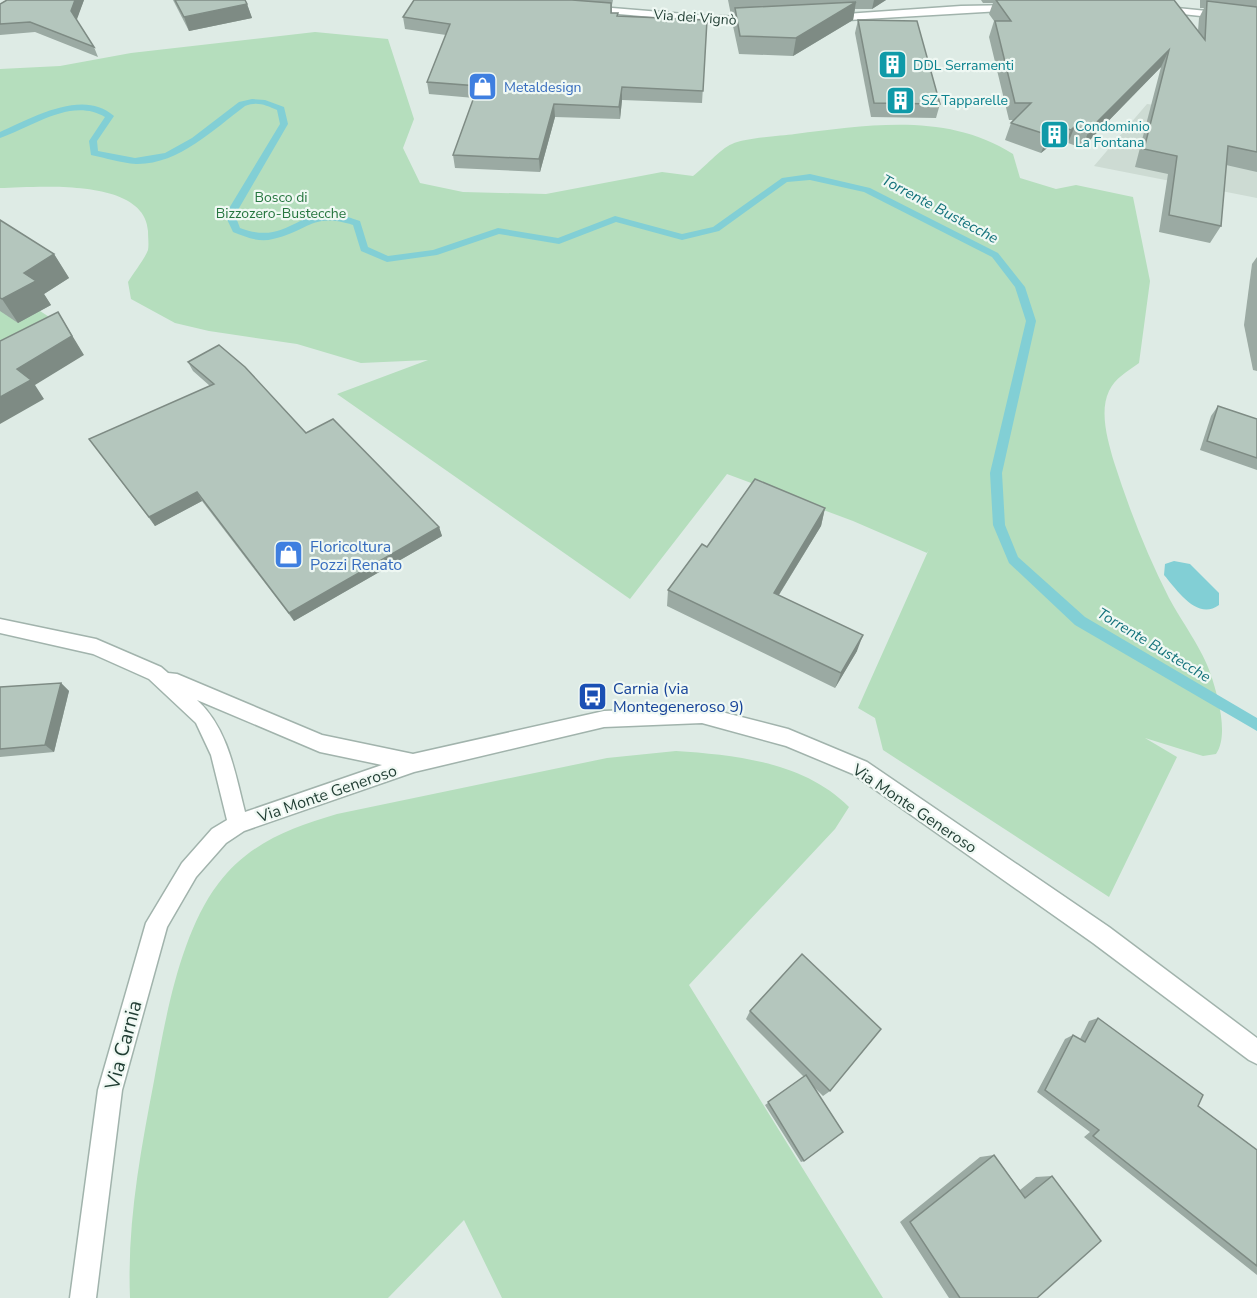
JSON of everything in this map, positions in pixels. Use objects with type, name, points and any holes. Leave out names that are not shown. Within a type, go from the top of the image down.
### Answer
[{"type":"street","points":[[818,18],[961,9],[1030,8]]},
{"type":"street","name":"Via dei Vignò","points":[[582,9],[729,20],[773,20]]},
{"type":"street","points":[[1145,9],[1224,14],[1257,19]]},
{"type":"street","name":"Via Monte Generoso","points":[[0,626],[96,646],[320,743],[414,763]]},
{"type":"street","name":"Via Monte Generoso","points":[[155,673],[203,717],[221,755],[238,824],[414,763],[604,719],[702,715],[789,738],[860,768],[1101,935],[1257,1052]]},
{"type":"street","name":"Via Carnia","points":[[83,1298],[110,1090],[157,923],[189,870],[219,836],[238,824]]},
{"type":"shaded area","points":[[1257,65],[1257,198],[1094,166],[1147,104],[1155,105]]},
{"type":"green space","name":"Bosco di Bizzozero-Bustecche","points":[[315,32],[388,39],[414,119],[403,148],[420,183],[463,192],[546,194],[662,172],[693,176],[722,150],[738,142],[851,127],[907,125],[962,132],[988,141],[1013,154],[1020,178],[1056,189],[1076,185],[1133,197],[1150,281],[1139,363],[1118,379],[1109,391],[1105,408],[1106,427],[1120,480],[1146,548],[1169,598],[1198,646],[1211,675],[1221,716],[1222,737],[1216,754],[1203,756],[1145,738],[1177,757],[1109,897],[883,750],[875,718],[858,708],[929,549],[927,553],[853,521],[727,474],[630,599],[337,394],[428,360],[361,363],[297,344],[209,331],[175,323],[131,299],[128,282],[148,250],[148,231],[142,214],[129,201],[110,193],[87,189],[0,188],[0,69],[60,66],[131,53]]},
{"type":"green space","points":[[0,311],[40,311],[60,324],[0,355]]},
{"type":"green space","points":[[676,751],[745,759],[790,771],[831,792],[849,807],[835,829],[689,985],[883,1298],[502,1298],[464,1220],[388,1298],[130,1298],[131,1243],[139,1162],[169,1005],[184,952],[194,927],[205,904],[230,870],[257,848],[287,831],[337,814],[607,758]]},
{"type":"water","points":[[1174,561],[1190,564],[1219,593],[1219,605],[1211,609],[1203,609],[1188,602],[1164,575],[1165,564]]},
{"type":"building","points":[[7,0],[75,0],[71,11],[94,47],[30,22],[0,24],[0,4]]},
{"type":"building","points":[[175,0],[245,0],[247,4],[184,17]]},
{"type":"building","points":[[414,0],[572,0],[611,3],[611,13],[618,13],[617,16],[707,20],[703,91],[622,87],[619,107],[554,104],[539,159],[453,155],[478,86],[427,82],[450,24],[403,17]]},
{"type":"building","points":[[996,0],[1174,0],[1205,40],[1207,1],[1257,7],[1257,152],[1228,146],[1221,226],[1169,215],[1177,156],[1144,149],[1169,50],[1089,130],[1075,126],[1071,130],[1059,126],[1048,135],[1011,123],[1031,103],[1015,103],[995,21],[1011,21]]},
{"type":"building","points":[[856,2],[796,38],[740,36],[735,8]]},
{"type":"building","points":[[858,20],[917,21],[940,104],[874,103]]},
{"type":"building","points":[[0,220],[54,254],[24,273],[36,281],[2,299],[0,298]]},
{"type":"building","points":[[58,312],[72,336],[17,369],[31,380],[0,397],[0,341]]},
{"type":"building","points":[[219,345],[245,367],[306,433],[333,419],[439,527],[289,613],[197,492],[149,517],[89,439],[214,384],[188,362]]},
{"type":"building","points":[[1218,406],[1257,419],[1257,458],[1207,441]]},
{"type":"building","points":[[755,479],[825,508],[774,593],[863,635],[841,673],[668,590],[702,544],[707,547]]},
{"type":"building","points":[[61,683],[45,745],[0,749],[0,687]]},
{"type":"building","points":[[802,954],[881,1029],[830,1091],[750,1011]]},
{"type":"building","points":[[1098,1018],[1203,1095],[1198,1106],[1257,1150],[1257,1266],[1093,1136],[1099,1130],[1045,1090],[1073,1035],[1085,1042]]},
{"type":"building","points":[[806,1075],[843,1132],[804,1161],[768,1102]]},
{"type":"building","points":[[994,1155],[1025,1198],[1052,1176],[1101,1241],[1037,1298],[960,1298],[910,1222]]},
{"type":"waterway","name":"Torrente Bustecche","points":[[0,135],[55,112],[85,107],[99,109],[110,116],[93,141],[94,153],[141,161],[154,159],[181,148],[242,104],[252,101],[266,103],[281,109],[284,124],[230,215],[236,230],[255,237],[271,237],[318,218],[334,216],[357,223],[364,249],[387,259],[434,253],[498,231],[559,241],[615,219],[682,237],[716,229],[785,180],[810,177],[867,190],[995,255],[1020,287],[1031,321],[996,473],[999,525],[1013,560],[1080,621],[1257,725]]},
{"type":"place","name":"DDL Serramenti","points":[[892,65]]},
{"type":"place","name":"Metaldesign","points":[[483,87]]},
{"type":"place","name":"SZ Tapparelle","points":[[900,100]]},
{"type":"place","name":"Condominio La Fontana","points":[[1054,134]]},
{"type":"place","name":"Floricoltura Pozzi Renato","points":[[289,555]]},
{"type":"place","name":"Carnia (via Montegeneroso 9)","points":[[592,697]]}]
